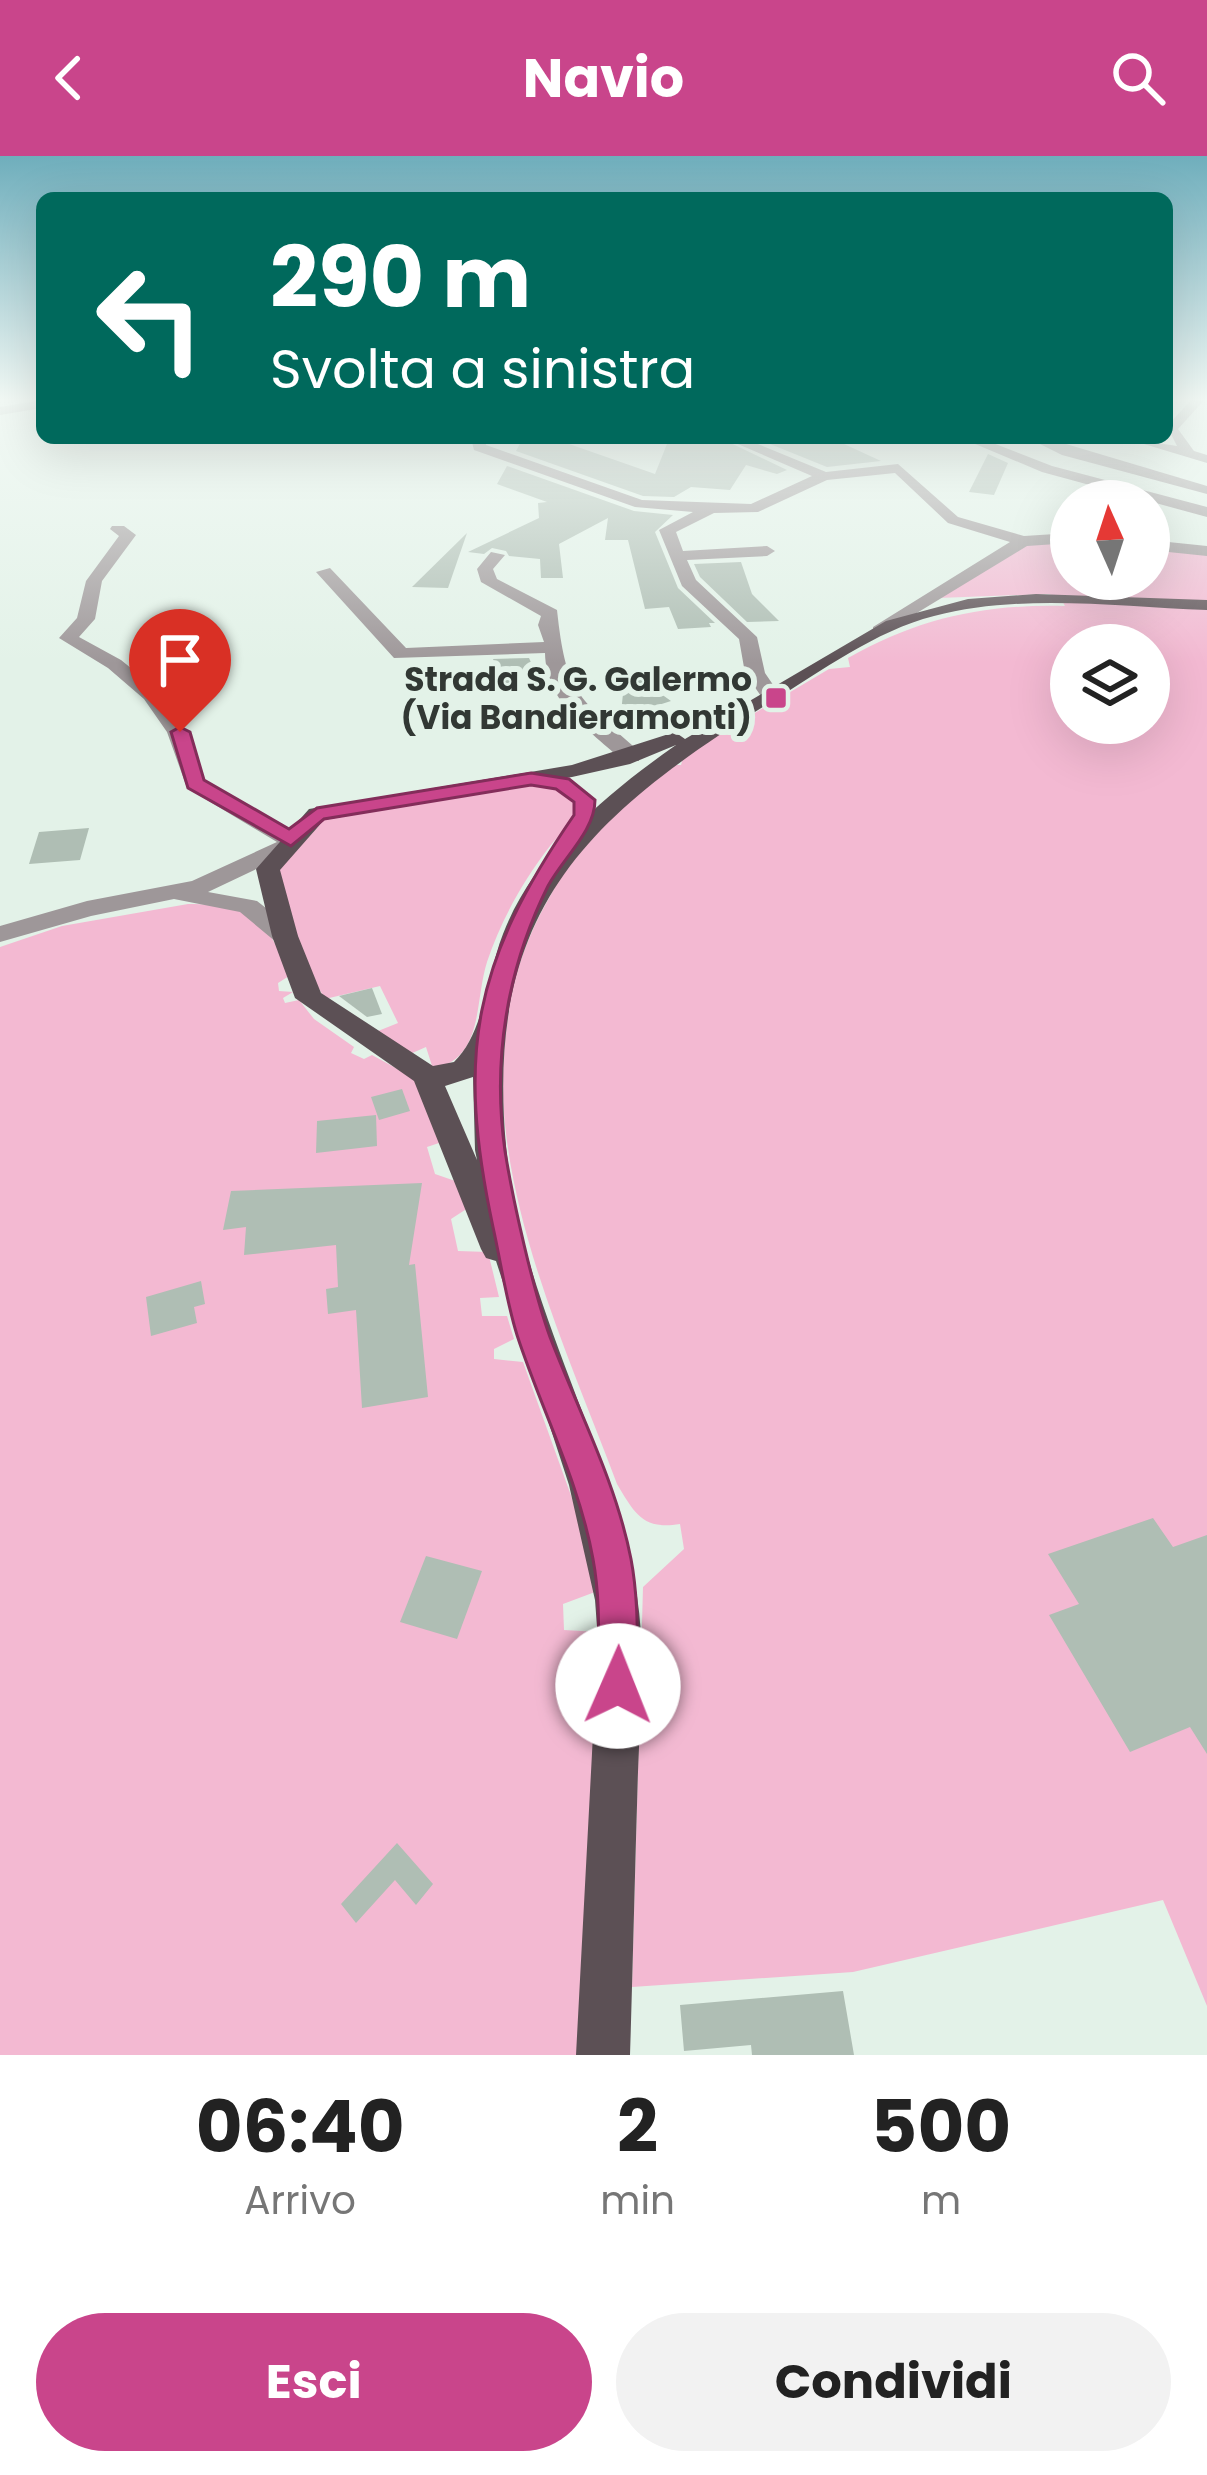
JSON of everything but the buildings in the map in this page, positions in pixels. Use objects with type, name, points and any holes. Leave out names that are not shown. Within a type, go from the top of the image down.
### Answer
[{"type":"main road","points":[[489,1034],[467,1070],[439,1078],[426,1075],[309,998],[268,868],[317,814],[531,779],[639,752],[766,697],[878,631],[939,609],[1061,601],[1207,605]]},
{"type":"main road","points":[[532,1332],[491,1150],[489,1034],[495,995],[515,930],[540,880],[639,752]]},
{"type":"main road","points":[[531,779],[582,796],[584,815],[569,842]]},
{"type":"main road","points":[[426,1075],[581,1455],[611,1554],[620,1640],[603,2055]]},
{"type":"street","points":[[589,486],[640,504],[753,509],[803,486]]},
{"type":"street","points":[[917,486],[953,520],[1023,542],[1050,540]]},
{"type":"street","points":[[1107,486],[1207,512]]},
{"type":"street","points":[[715,508],[667,530],[688,582],[748,638],[766,697]]},
{"type":"street","points":[[118,529],[128,536],[94,581],[86,620],[68,638],[110,659],[165,707],[180,732],[195,783],[287,843]]},
{"type":"street","points":[[878,631],[1023,542]]},
{"type":"street","points":[[1170,547],[1207,551]]},
{"type":"street","points":[[677,556],[767,551]]},
{"type":"street","points":[[497,555],[484,569],[489,582],[512,598],[551,614],[547,626],[561,687],[581,712],[639,752]]},
{"type":"street","points":[[324,572],[400,653],[555,646]]},
{"type":"street","points":[[0,934],[87,909],[199,887],[287,843]]},
{"type":"street","points":[[136,900],[185,896],[229,901],[248,906],[286,935]]},
{"type":"shaded area","points":[[1050,542],[1050,594],[938,598],[1028,544]]},
{"type":"shaded area","points":[[1170,550],[1207,554],[1207,2006],[1163,1900],[853,1972],[632,1987],[643,1587],[684,1549],[680,1524],[641,1518],[617,1484],[537,1269],[516,1194],[504,1119],[504,1045],[517,972],[572,857],[669,765],[681,765],[684,755],[829,669],[850,667],[848,658],[900,633],[979,611],[1065,606],[1062,600],[1170,600]]},
{"type":"shaded area","points":[[529,784],[565,790],[579,810],[540,859],[506,916],[487,962],[469,1041],[461,1054],[433,1069],[426,1047],[410,1054],[373,1033],[398,1023],[380,986],[325,999],[308,970],[276,877],[279,864],[323,819]]},
{"type":"shaded area","points":[[188,904],[228,907],[255,919],[274,941],[289,976],[278,983],[279,991],[293,992],[283,998],[285,1003],[299,1000],[314,1019],[354,1047],[351,1053],[364,1059],[372,1055],[414,1078],[442,1142],[427,1147],[435,1174],[461,1183],[468,1208],[451,1219],[458,1251],[488,1252],[499,1297],[480,1298],[482,1316],[507,1316],[514,1339],[494,1349],[494,1359],[523,1362],[592,1554],[595,1592],[563,1604],[564,1630],[599,1632],[581,2055],[0,2055],[0,947],[62,926]]},
{"type":"place","name":"Strada S. G. Galermo (Via Bandieramonti)","points":[[776,698]]},
{"type":"route","points":[[180,732],[195,783],[291,839],[317,814],[531,779],[562,784],[580,792],[585,800],[584,815],[540,880],[515,930],[495,995],[488,1072],[491,1150],[532,1332],[581,1455],[611,1554],[620,1640],[618,1686]]}]
